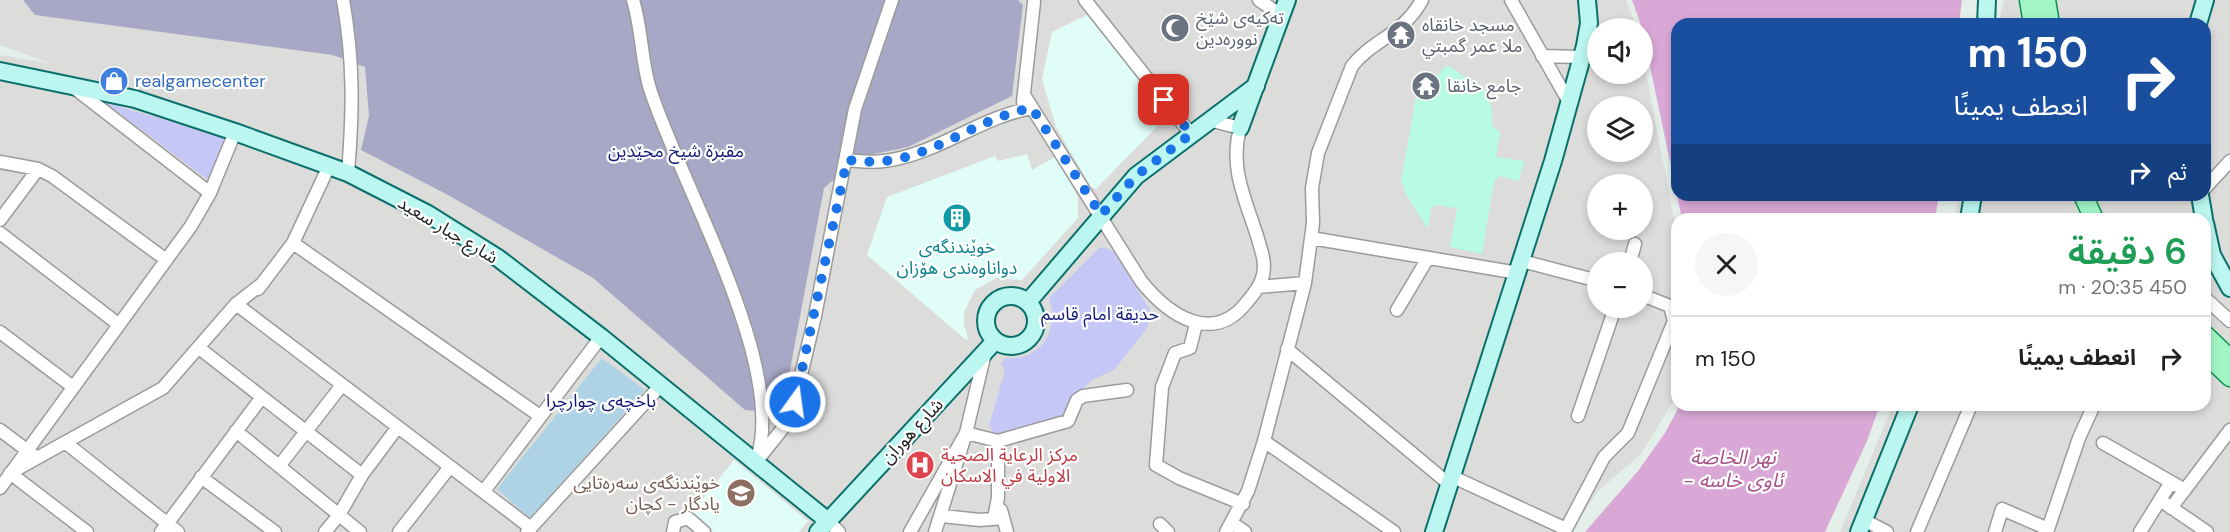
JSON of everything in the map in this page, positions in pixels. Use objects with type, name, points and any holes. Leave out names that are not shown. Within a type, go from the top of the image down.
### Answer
[{"type":"main road","points":[[2029,0],[2032,18]]},
{"type":"main road","points":[[2046,0],[2049,18]]},
{"type":"main road","points":[[2212,352],[2230,377]]},
{"type":"street","points":[[343,0],[352,52],[354,96],[348,173]]},
{"type":"street","points":[[633,0],[642,31],[650,90],[738,310],[755,369],[764,415],[756,462]]},
{"type":"street","points":[[756,462],[783,428],[792,409],[815,316],[857,102],[892,0]]},
{"type":"street","points":[[1085,0],[1191,134]]},
{"type":"street","points":[[1034,2],[1024,95],[1027,109],[1101,215],[1148,290],[1178,316],[1196,324],[1221,321],[1234,316],[1258,287],[1263,274],[1263,259],[1236,171],[1236,145],[1240,128],[1284,8],[1259,0]]},
{"type":"street","points":[[1245,532],[1229,527],[1243,504],[1264,441],[1305,283],[1311,238],[1312,188],[1317,159],[1349,71],[1360,56],[1404,25],[1422,0]]},
{"type":"street","points":[[1511,0],[1569,102]]},
{"type":"street","points":[[1434,532],[1520,267],[1569,102],[1588,23],[1587,0]]},
{"type":"street","points":[[1986,18],[1987,0]]},
{"type":"street","points":[[2200,18],[2205,0]]},
{"type":"street","points":[[1542,56],[1580,57]]},
{"type":"street","name":"شارع جبار سعيد","points":[[0,71],[135,99],[235,132],[348,173],[428,214],[498,258],[601,337],[756,462],[828,528]]},
{"type":"street","points":[[71,86],[210,192]]},
{"type":"street","points":[[1028,302],[1136,176],[1256,86]]},
{"type":"street","points":[[847,160],[873,162],[903,157],[1027,109]]},
{"type":"street","points":[[1209,120],[1240,128]]},
{"type":"street","points":[[0,488],[191,226],[210,192],[235,132]]},
{"type":"street","points":[[2211,182],[2230,161]]},
{"type":"street","points":[[0,162],[38,169],[52,176],[165,259]]},
{"type":"street","points":[[10,473],[163,387],[239,306],[263,284],[293,243],[328,166]]},
{"type":"street","points":[[0,220],[38,169]]},
{"type":"street","points":[[0,233],[118,324]]},
{"type":"street","points":[[1311,238],[1428,258],[1520,267],[1587,280]]},
{"type":"street","points":[[293,243],[540,416]]},
{"type":"street","points":[[1633,252],[1635,244]]},
{"type":"street","points":[[2211,250],[2230,288]]},
{"type":"street","points":[[1397,310],[1428,258]]},
{"type":"street","points":[[1258,287],[1305,283]]},
{"type":"street","points":[[935,532],[942,516],[990,346],[986,326],[987,313],[998,300],[1009,296],[1028,302],[1037,320],[1030,339],[1015,346],[990,346]]},
{"type":"street","points":[[1653,299],[1670,306],[1671,310]]},
{"type":"street","points":[[2211,304],[2230,321]]},
{"type":"street","points":[[239,306],[449,468],[484,491],[529,530],[661,385]]},
{"type":"street","points":[[1578,416],[1612,318]]},
{"type":"street","points":[[1196,324],[1190,348],[1175,353],[1162,387],[1156,465],[1179,478],[1243,504]]},
{"type":"street","points":[[1287,349],[1450,480],[1566,529],[1604,457],[1628,433],[1671,328]]},
{"type":"street","points":[[0,332],[73,387]]},
{"type":"street","points":[[484,491],[601,337]]},
{"type":"street","name":"شارع هوران","points":[[828,528],[990,346]]},
{"type":"street","points":[[199,348],[362,474]]},
{"type":"street","points":[[280,465],[342,386]]},
{"type":"street","points":[[966,434],[998,441],[1068,421],[1077,400],[1083,396],[1127,390]]},
{"type":"street","points":[[164,528],[262,397]]},
{"type":"street","points":[[1887,532],[1861,526],[1908,411]]},
{"type":"street","points":[[1917,532],[1968,411]]},
{"type":"street","points":[[1995,532],[2002,509],[2047,531],[2079,438],[2091,411]]},
{"type":"street","points":[[325,532],[339,515],[362,474],[397,428]]},
{"type":"street","points":[[0,430],[38,458]]},
{"type":"street","points":[[2171,508],[2230,430]]},
{"type":"street","points":[[236,431],[360,532]]},
{"type":"street","points":[[910,532],[966,434]]},
{"type":"street","points":[[998,441],[999,518],[1007,532]]},
{"type":"street","points":[[1264,441],[1394,532]]},
{"type":"street","points":[[66,443],[164,528],[178,532]]},
{"type":"street","points":[[2103,443],[2185,490]]},
{"type":"street","points":[[399,532],[449,468]]},
{"type":"street","points":[[10,473],[85,532]]},
{"type":"street","points":[[201,477],[275,532]]},
{"type":"street","points":[[2140,532],[2171,482]]},
{"type":"street","points":[[2160,499],[2207,532]]},
{"type":"street","points":[[942,516],[999,518]]},
{"type":"street","points":[[673,532],[675,522],[688,518],[704,532]]},
{"type":"shaded area","points":[[0,0],[1626,0],[1633,18],[1587,18],[1587,84],[1648,84],[1650,96],[1587,96],[1587,162],[1653,162],[1653,110],[1673,213],[1671,213],[1671,405],[1641,454],[1598,491],[1571,532],[0,532],[0,55],[49,63],[0,45]]},
{"type":"shaded area","points":[[2004,0],[2230,0],[2230,532],[1840,532],[1890,411],[2211,411],[2211,213],[1955,213],[1958,201],[2211,201],[2211,18],[2000,18]]},
{"type":"shaded area","points":[[1089,14],[1169,114],[1096,189],[1091,187],[1056,127],[1042,79],[1052,32]]},
{"type":"shaded area","points":[[1027,154],[1032,170],[1055,157],[1078,197],[1078,218],[1022,280],[996,278],[975,290],[964,312],[964,325],[968,338],[966,340],[867,255],[887,197],[995,156],[998,161]]},
{"type":"shaded area","name":"خوێندنگەی سەرەتایی یادگار - کچان","points":[[734,460],[808,521],[799,532],[713,532],[691,513]]},
{"type":"green space","name":"مقبرة شيخ محێدین","points":[[23,0],[1018,0],[1023,5],[1012,96],[908,147],[860,157],[824,188],[790,370],[776,413],[745,410],[593,278],[448,195],[361,150],[369,116],[365,67],[333,55],[35,15]]},
{"type":"green space","points":[[106,103],[228,138],[208,180]]},
{"type":"green space","name":"حديقة امام قاسم","points":[[1104,247],[1115,253],[1153,315],[1147,328],[1114,370],[1092,380],[1084,388],[1077,420],[1058,428],[1025,436],[994,433],[989,425],[1005,370],[1001,364],[1005,358],[1028,355],[1044,342],[1052,321],[1049,298],[1099,248]]},
{"type":"green space","name":"باخچەی چوارچرا","points":[[602,358],[645,390],[530,518],[497,489]]},
{"type":"sand","points":[[1447,65],[1486,91],[1492,110],[1492,126],[1500,132],[1496,157],[1524,161],[1519,181],[1499,176],[1494,182],[1482,254],[1450,247],[1457,208],[1435,205],[1431,209],[1428,229],[1407,196],[1401,181],[1416,97]]},
{"type":"water","points":[[1632,0],[1962,0],[1960,18],[1671,18],[1671,166],[1653,81],[1653,18],[1638,18]]},
{"type":"water","points":[[1678,201],[1938,201],[1936,213],[1681,213]]},
{"type":"water","name":"نهر الخاصة - ئاوی خاسە","points":[[1677,411],[1878,411],[1867,441],[1825,532],[1585,532],[1638,471],[1665,433]]},
{"type":"place","name":"تەکیەی شێخ نوورەدین","points":[[1175,28]]},
{"type":"place","name":"مسجد خانقاه ملا عمر گمبتي","points":[[1401,35]]},
{"type":"place","name":"realgamecenter","points":[[114,81]]},
{"type":"place","name":"جامع خانقا","points":[[1426,86]]},
{"type":"place","name":"خوێندنگەی دواناوەندی هۆزان","points":[[957,218]]},
{"type":"place","name":"مركز الرعاية الصحية الاولية في الاسكان","points":[[920,465]]},
{"type":"place","name":"خوێندنگەی سەرەتایی یادگار - کچان","points":[[741,493]]},
{"type":"route","points":[[795,402],[847,160],[873,162],[903,157],[1010,112],[1032,108],[1101,215],[1136,176],[1191,134],[1164,100]]}]
